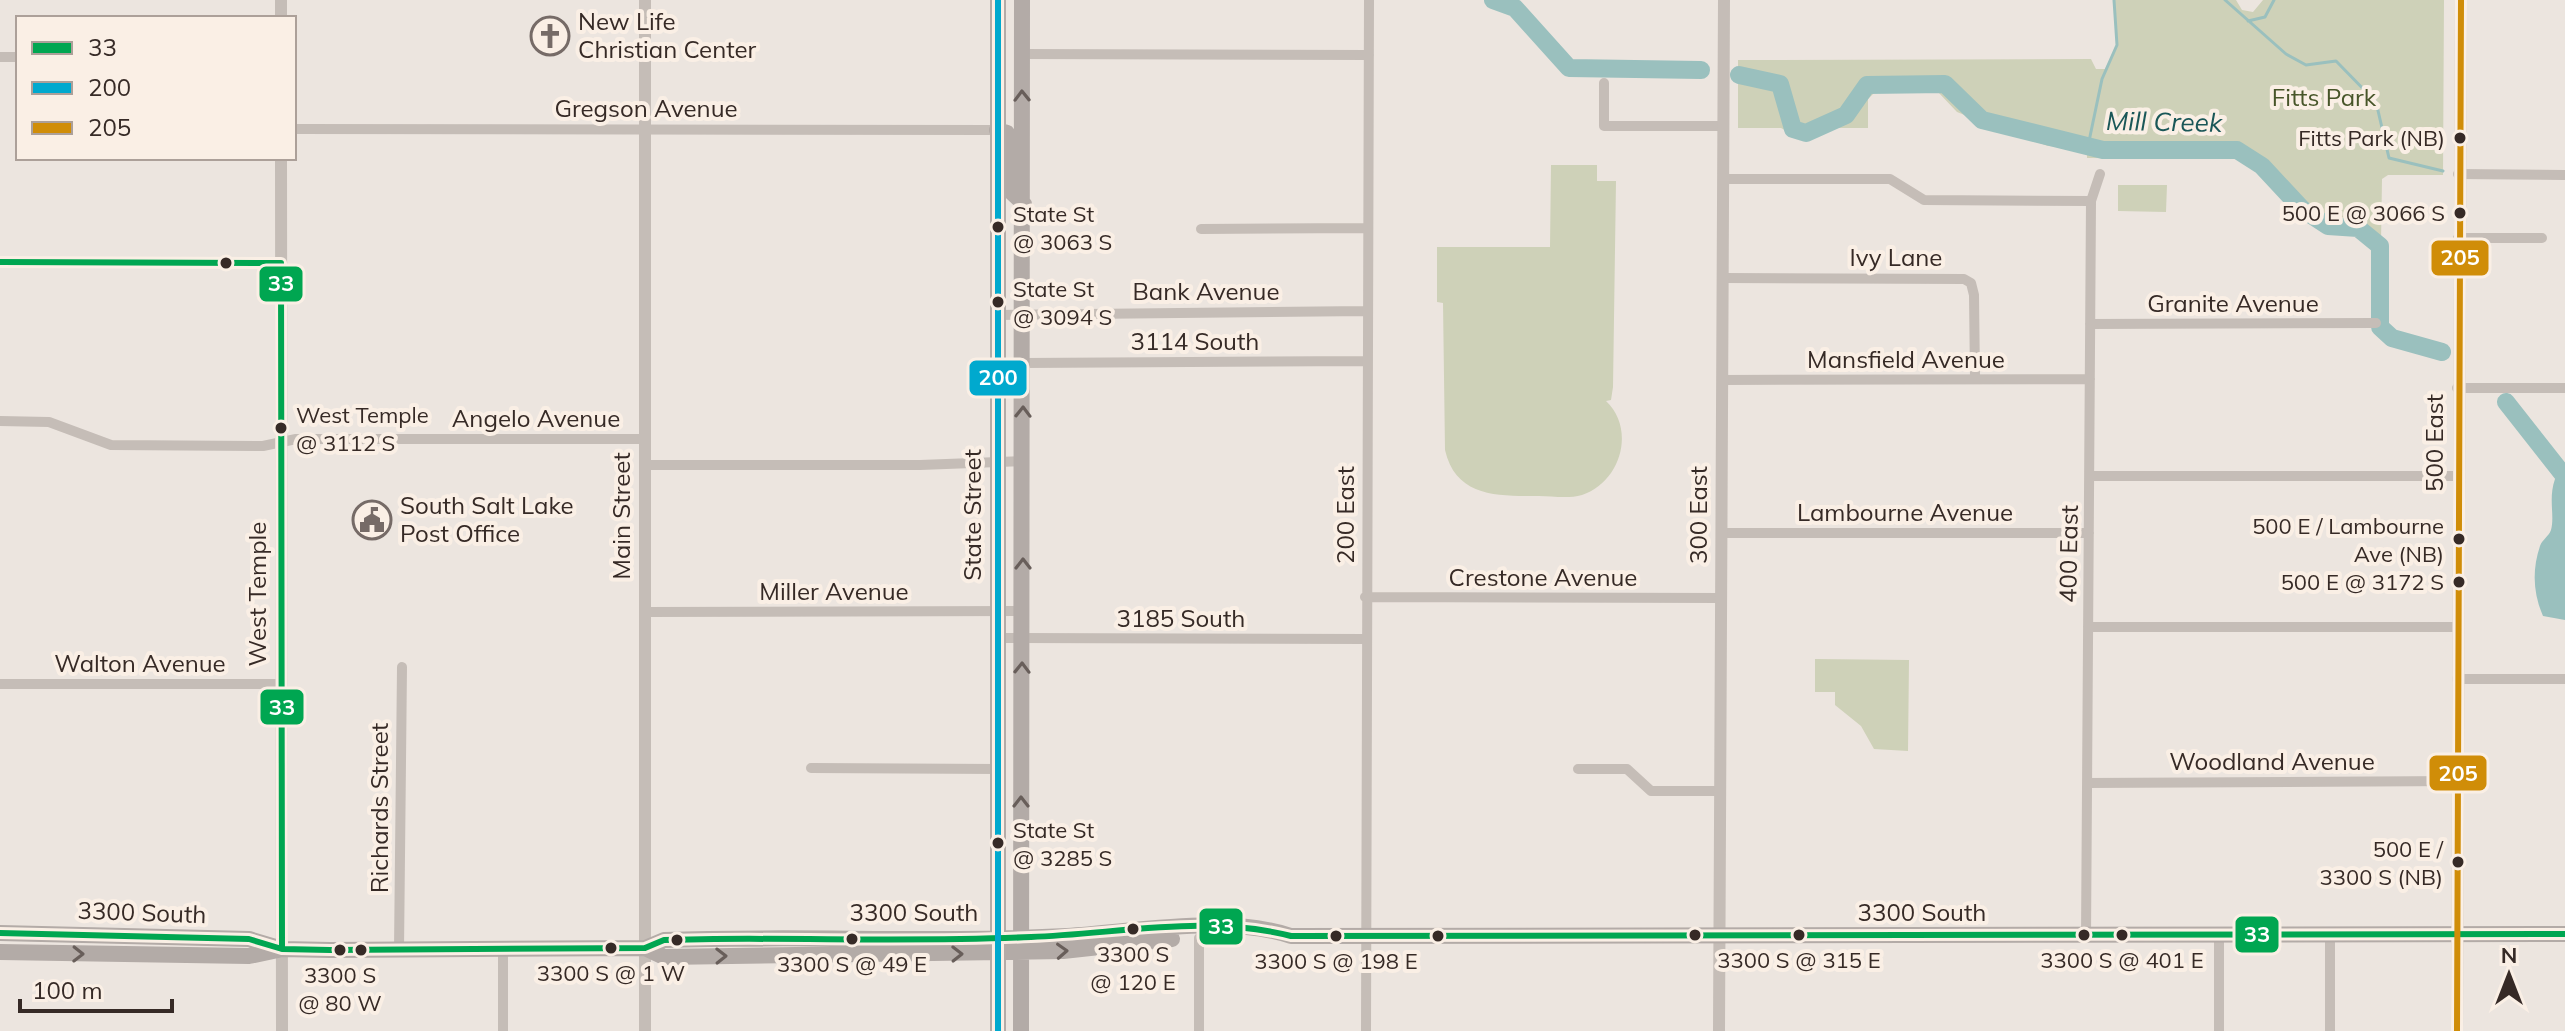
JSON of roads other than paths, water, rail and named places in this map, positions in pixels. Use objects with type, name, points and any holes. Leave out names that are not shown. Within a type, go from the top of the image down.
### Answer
[{"type":"main road","name":"State Street","points":[[998,0],[998,1031]]},
{"type":"main road","name":"State Street","points":[[1021,1031],[1022,0]]},
{"type":"main road","points":[[997,130],[1007,133],[1010,138],[1010,191],[1024,204]]},
{"type":"main road","name":"3300 South","points":[[1021,944],[1201,927],[1268,927],[1291,936],[2330,937],[2565,934]]},
{"type":"main road","name":"3300 South","points":[[0,952],[249,956],[282,949],[645,948],[664,957],[1269,936],[1279,932]]},
{"type":"main road","name":"3300 South","points":[[0,933],[249,939],[282,949]]},
{"type":"street","name":"Main Street","points":[[645,0],[645,1031]]},
{"type":"street","name":"200 East","points":[[1366,1031],[1369,0]]},
{"type":"street","name":"300 East","points":[[1719,1031],[1724,0]]},
{"type":"street","name":"500 East","points":[[2457,1031],[2457,388],[2461,0]]},
{"type":"street","points":[[1022,54],[1369,55]]},
{"type":"street","points":[[1604,83],[1604,126],[1723,126]]},
{"type":"street","name":"Gregson Avenue","points":[[296,129],[997,130]]},
{"type":"street","name":"West Temple","points":[[281,160],[282,1031]]},
{"type":"street","name":"400 East","points":[[2086,937],[2091,201],[2100,174]]},
{"type":"street","points":[[2458,174],[2565,175]]},
{"type":"street","points":[[1723,179],[1890,179],[1924,200],[2091,201]]},
{"type":"street","points":[[1201,229],[1368,228]]},
{"type":"street","points":[[2458,238],[2542,238]]},
{"type":"street","points":[[0,262],[281,263]]},
{"type":"street","name":"Ivy Lane","points":[[1723,278],[1964,279],[1971,283],[1974,295],[1975,379]]},
{"type":"street","name":"Bank Avenue","points":[[997,315],[1366,311]]},
{"type":"street","name":"Granite Avenue","points":[[2090,324],[2376,323]]},
{"type":"street","name":"3114 South","points":[[1024,363],[1366,361]]},
{"type":"street","name":"Mansfield Avenue","points":[[1722,380],[2090,379]]},
{"type":"street","points":[[2457,388],[2565,388]]},
{"type":"street","name":"Angelo Avenue","points":[[0,421],[49,422],[111,445],[263,446],[296,439],[644,439]]},
{"type":"street","points":[[644,465],[920,465],[1023,461]]},
{"type":"street","points":[[2090,476],[2457,476]]},
{"type":"street","name":"Lambourne Avenue","points":[[1721,533],[2089,533]]},
{"type":"street","name":"Crestone Avenue","points":[[1365,597],[1721,598]]},
{"type":"street","name":"Miller Avenue","points":[[645,612],[1023,611]]},
{"type":"street","points":[[2088,627],[2457,627]]},
{"type":"street","name":"3185 South","points":[[997,638],[1365,639]]},
{"type":"street","name":"Richards Street","points":[[399,950],[402,667]]},
{"type":"street","points":[[2457,679],[2565,679]]},
{"type":"street","name":"Walton Avenue","points":[[0,684],[280,684]]},
{"type":"street","points":[[811,768],[998,769]]},
{"type":"street","points":[[1578,769],[1627,769],[1651,791],[1720,791]]},
{"type":"street","name":"Woodland Avenue","points":[[2087,783],[2456,781]]},
{"type":"street","points":[[2219,936],[2219,1031]]},
{"type":"street","points":[[2330,937],[2330,1031]]},
{"type":"street","points":[[1199,938],[1199,1031]]},
{"type":"street","points":[[503,949],[503,1031]]},
{"type":"water","points":[[2565,477],[2565,620],[2543,616],[2535,581],[2540,546],[2551,530],[2555,479]]},
{"type":"waterway","name":"Mill Creek","points":[[1493,0],[1515,8],[1569,68],[1701,70]]},
{"type":"waterway","points":[[2088,146],[2102,79],[2117,45],[2114,0]]},
{"type":"waterway","points":[[2225,0],[2286,54],[2306,65],[2336,61],[2376,102],[2389,158],[2443,171]]},
{"type":"waterway","points":[[2248,21],[2265,17],[2274,0]]},
{"type":"waterway","name":"Mill Creek","points":[[1739,75],[1780,84],[1793,129],[1806,133],[1846,115],[1867,85],[1945,84],[1982,120],[2103,150],[2237,150],[2262,166],[2302,209],[2328,226],[2358,228],[2380,246],[2380,327],[2392,338],[2442,352]]},
{"type":"waterway","name":"Mill Creek","points":[[2506,402],[2565,477]]},
{"type":"place","name":"New Life Christian Center","points":[[550,36]]},
{"type":"place","name":"Fitts Park (NB)","points":[[2460,138]]},
{"type":"place","name":"500 E @ 3066 S","points":[[2460,213]]},
{"type":"place","name":"State St @ 3063 S","points":[[998,227]]},
{"type":"place","name":"State St @ 3094 S","points":[[998,302]]},
{"type":"place","name":"West Temple @ 3112 S","points":[[281,428]]},
{"type":"place","name":"South Salt Lake Post Office","points":[[372,520]]},
{"type":"place","name":"500 E / Lambourne Ave (NB)","points":[[2459,539]]},
{"type":"place","name":"500 E @ 3172 S","points":[[2459,582]]},
{"type":"place","name":"State St @ 3285 S","points":[[998,843]]},
{"type":"place","name":"500 E / 3300 S (NB)","points":[[2458,862]]},
{"type":"place","name":"3300 S @ 120 E","points":[[1133,929]]},
{"type":"place","name":"3300 S @ 315 E","points":[[1799,935]]},
{"type":"place","name":"3300 S @ 401 E","points":[[2122,935]]},
{"type":"place","name":"3300 S @ 198 E","points":[[1336,936]]},
{"type":"place","name":"3300 S @ 49 E","points":[[852,939]]},
{"type":"place","name":"3300 S @ 1 W","points":[[611,948]]},
{"type":"place","name":"3300 S @ 80 W","points":[[340,950]]},
{"type":"park label","name":"Fitts Park","points":[[2324,98]]}]
